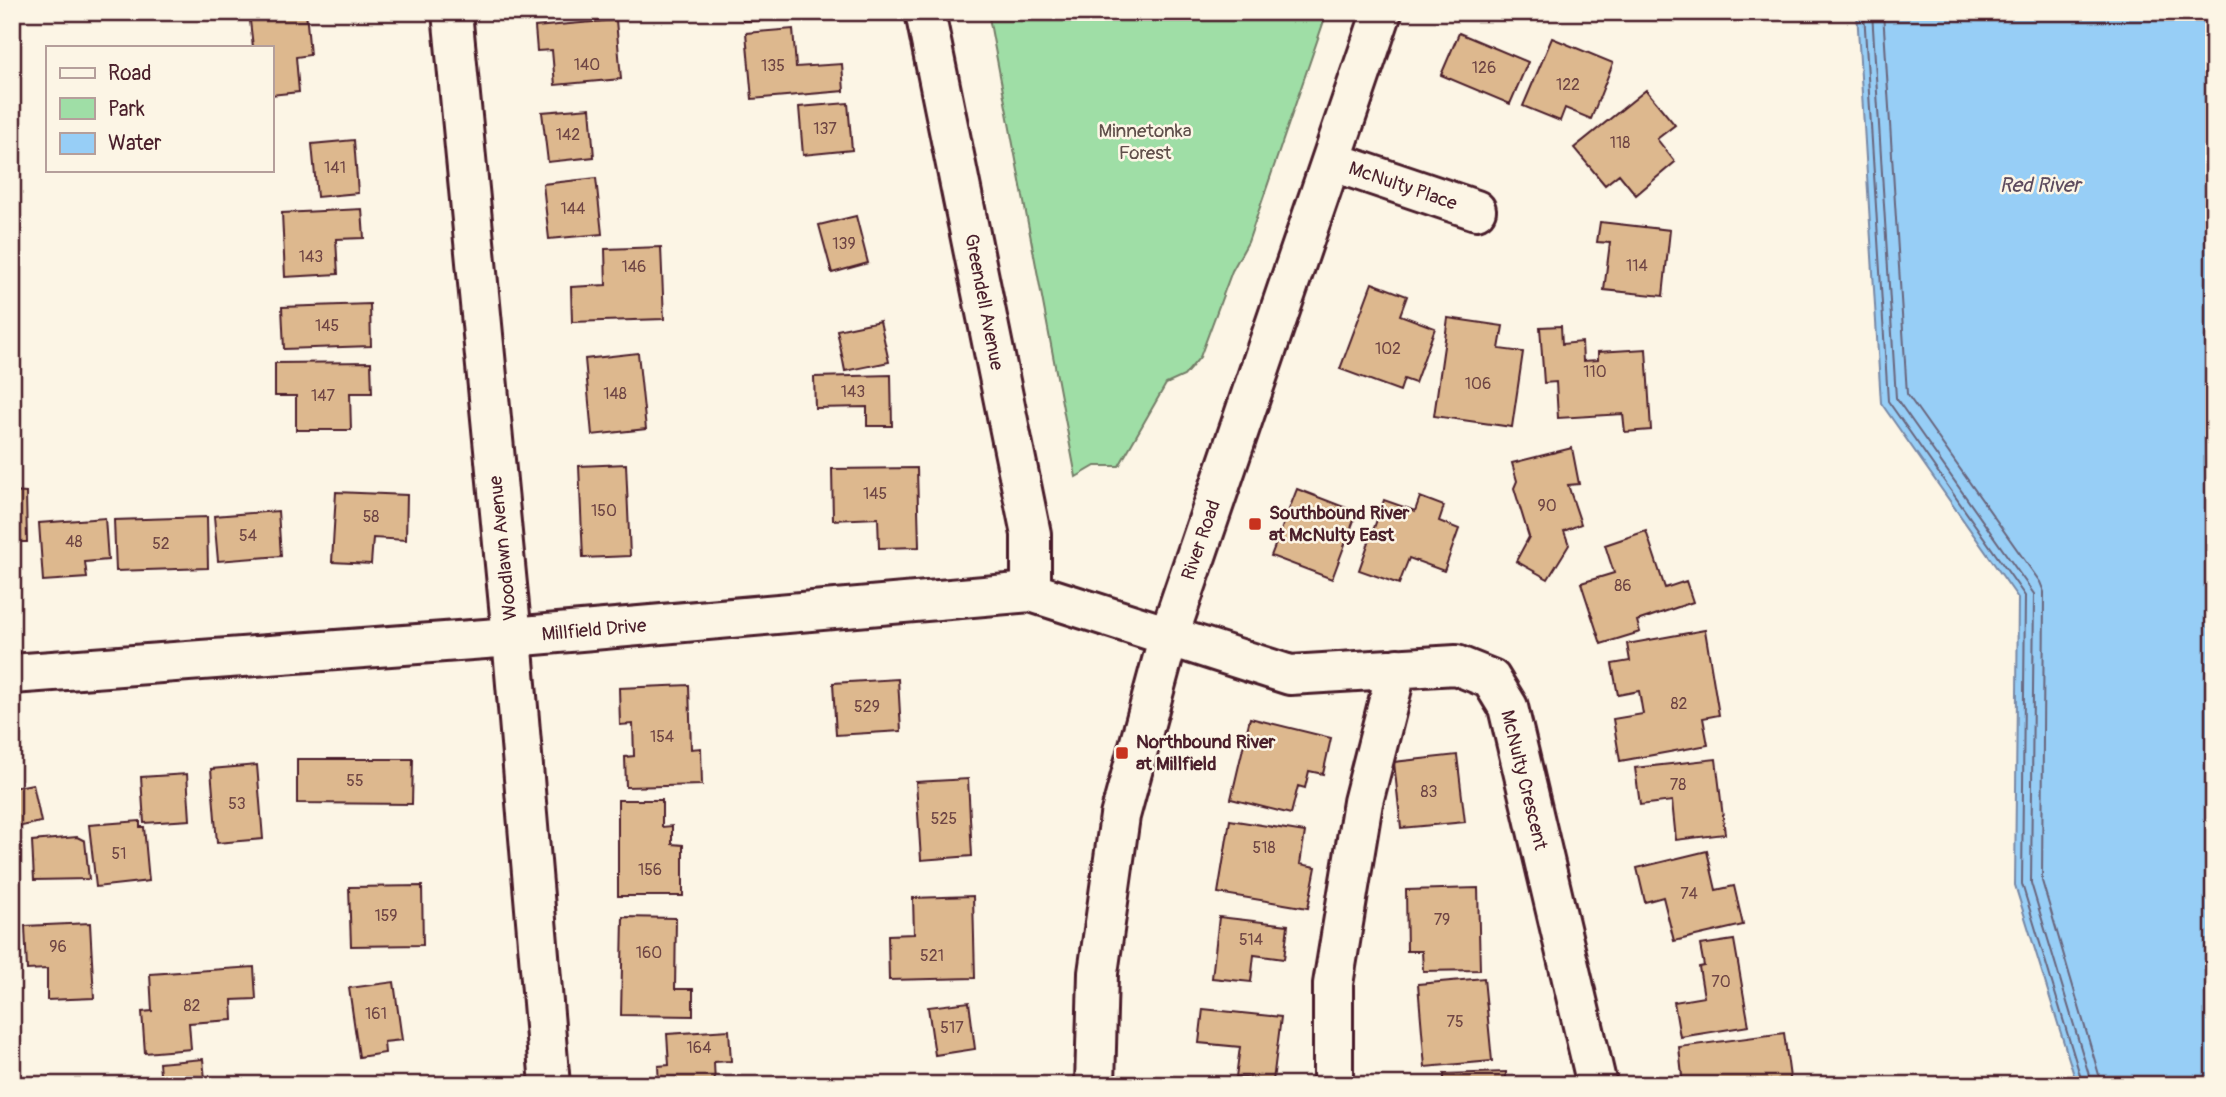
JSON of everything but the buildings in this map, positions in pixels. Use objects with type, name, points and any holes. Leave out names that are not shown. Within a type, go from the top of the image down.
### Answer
[{"type":"street","name":"Woodlawn Avenue","points":[[452,12],[512,637],[550,1085]]},
{"type":"street","name":"Greendell Avenue","points":[[925,12],[1031,534],[1031,592]]},
{"type":"street","name":"River Road","points":[[1095,1085],[1098,973],[1121,816],[1169,635],[1382,12]]},
{"type":"street","name":"McNulty Place","points":[[1331,161],[1476,210]]},
{"type":"street","name":"Millfield Drive","points":[[12,674],[512,637],[1031,592],[1169,635]]},
{"type":"street","name":"McNulty Crescent","points":[[1169,635],[1290,675],[1456,665],[1491,679],[1508,707],[1597,1085]]},
{"type":"street","points":[[1333,1085],[1333,984],[1363,802],[1397,667]]},
{"type":"green space","name":"Minnetonka Forest","points":[[988,12],[1327,12],[1248,242],[1232,271],[1200,357],[1184,376],[1166,384],[1119,466],[1095,466],[1076,477]]},
{"type":"water","name":"Red River","points":[[1857,12],[2214,12],[2214,1085],[2077,1085],[2015,885],[2018,598],[1881,403]]},
{"type":"place","name":"Southbound River at McNulty East","points":[[1255,524]]},
{"type":"place","name":"Northbound River at Millfield","points":[[1122,753]]}]
